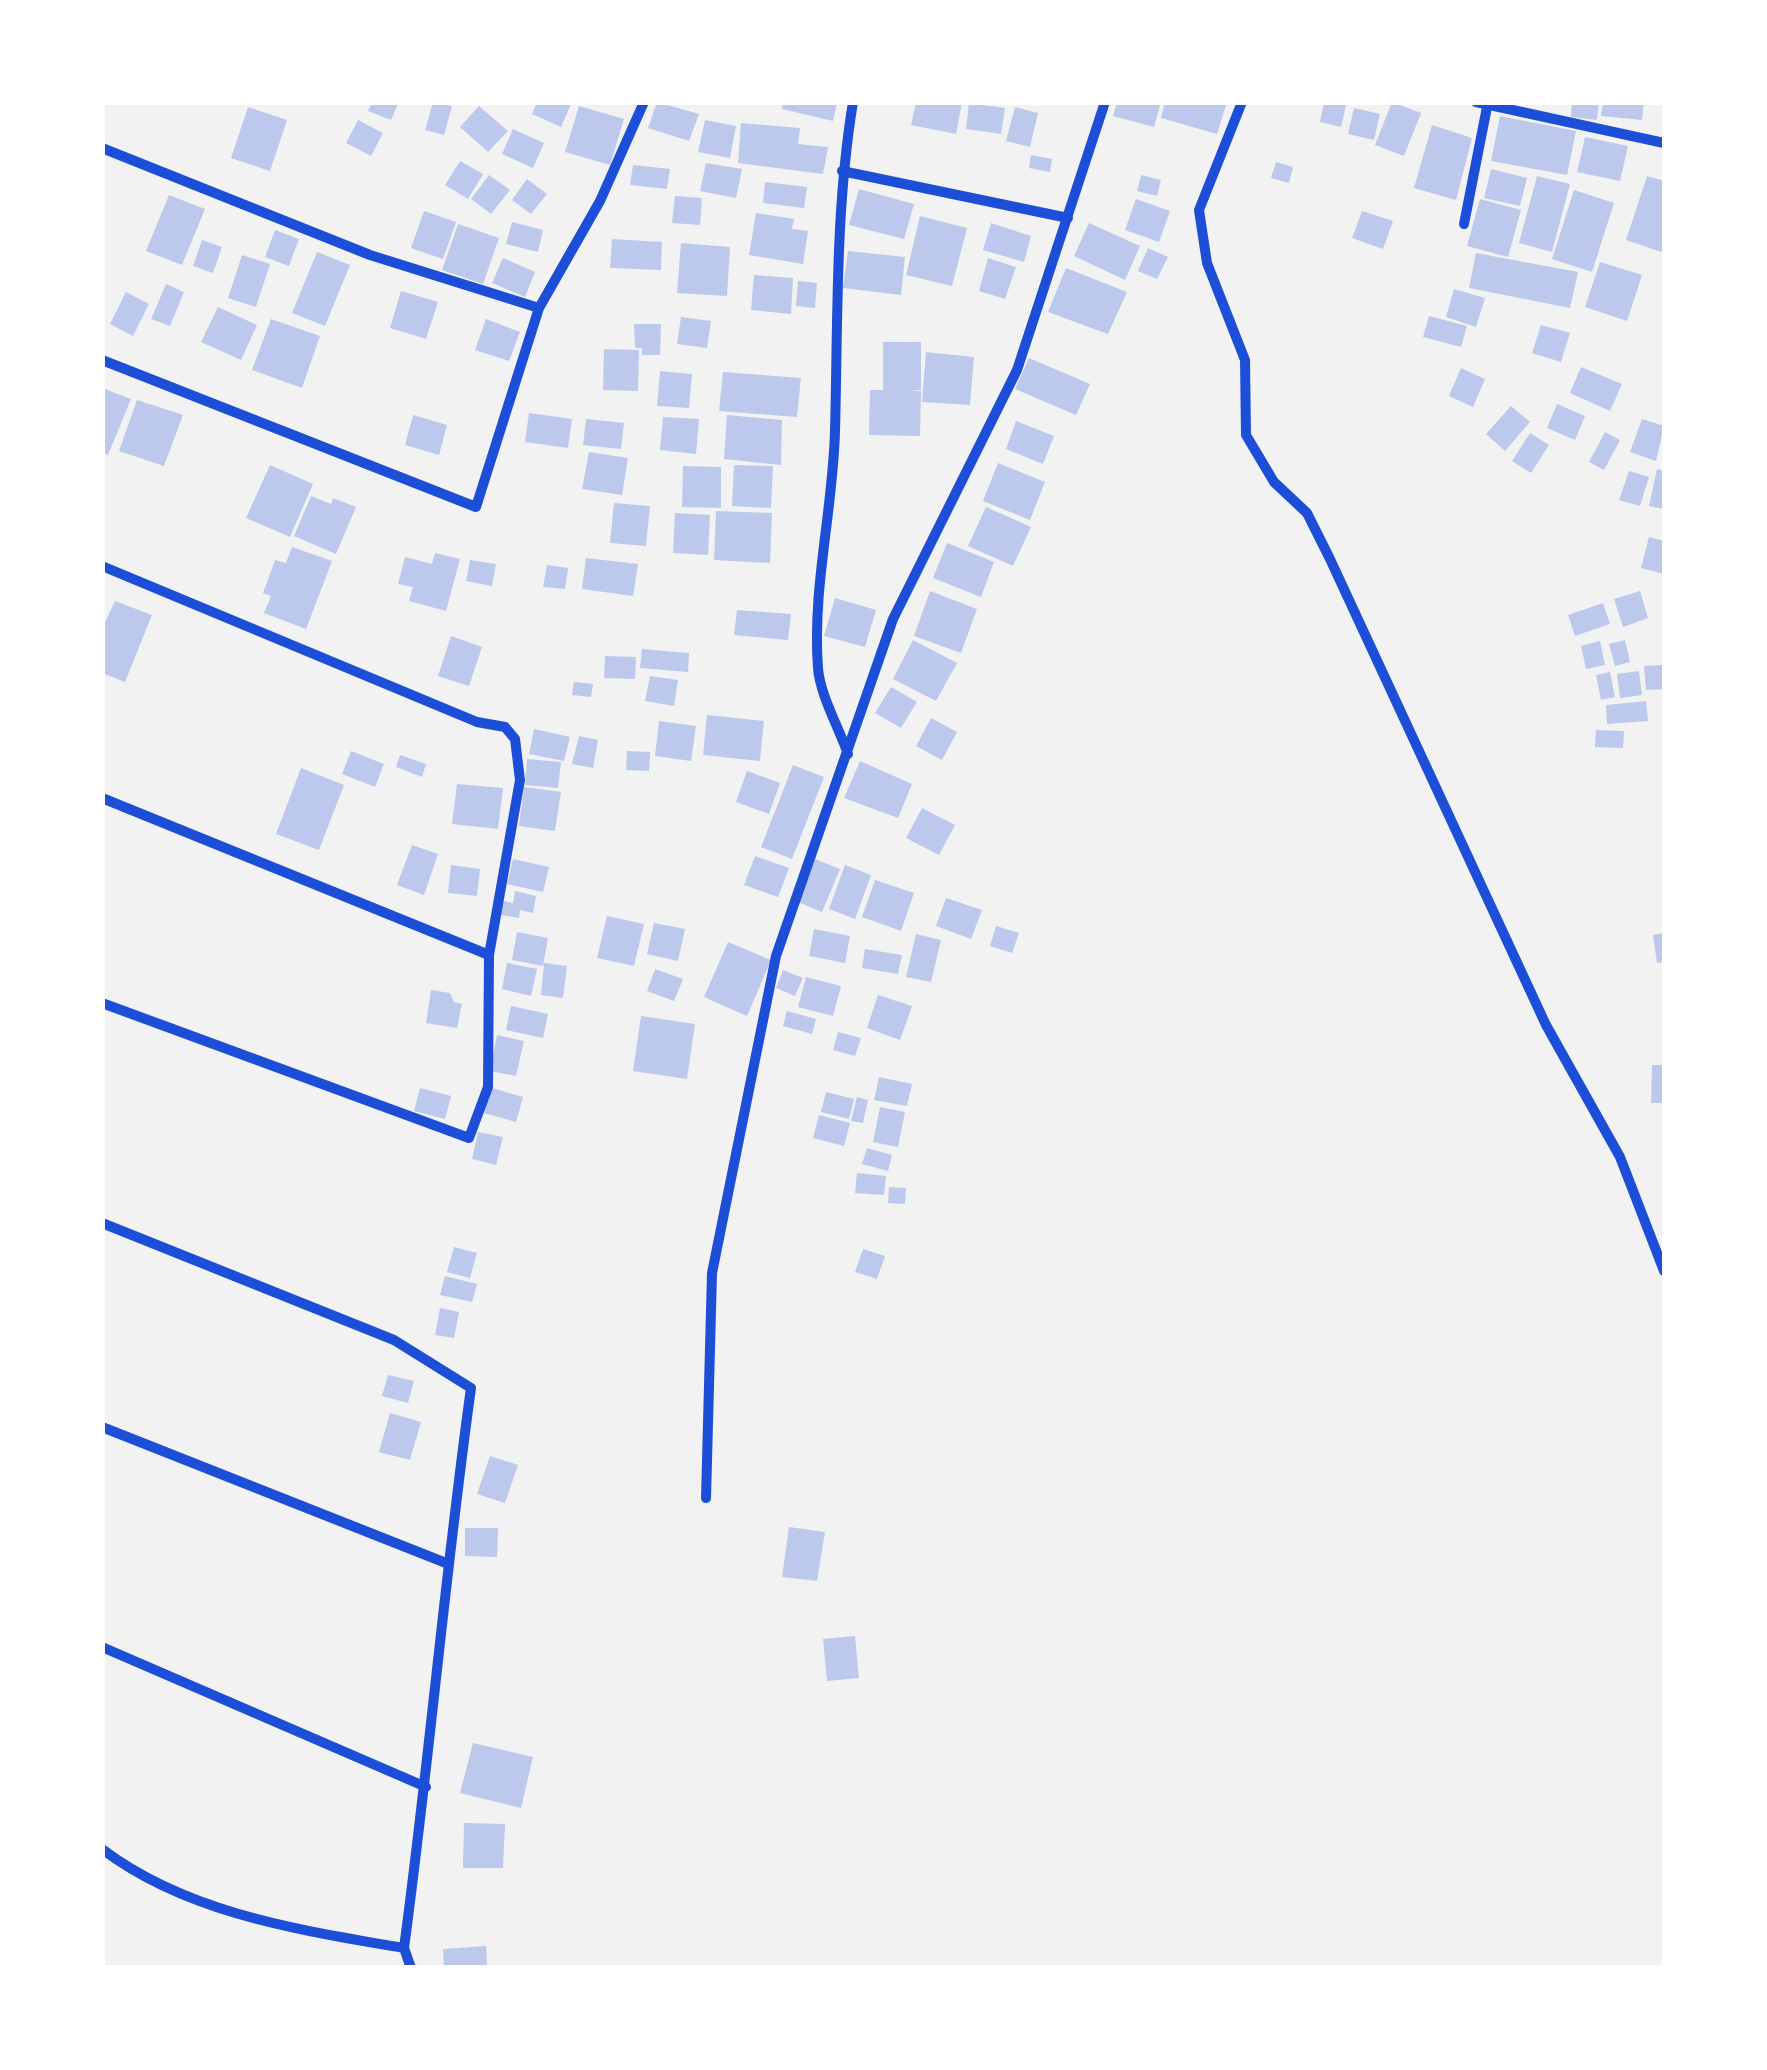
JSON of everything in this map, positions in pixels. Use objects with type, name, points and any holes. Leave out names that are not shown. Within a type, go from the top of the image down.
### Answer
[{"type":"street","points":[[102,360],[476,508],[538,308],[600,201],[644,102]]},
{"type":"street","points":[[849,755],[818,671],[820,588],[835,433],[834,340],[842,171],[853,102]]},
{"type":"street","points":[[706,1498],[712,1273],[776,956],[894,619],[1017,370],[1105,102]]},
{"type":"street","points":[[1242,102],[1199,210],[1207,262],[1245,360],[1246,434],[1274,482],[1307,512],[1330,558],[1546,1024],[1620,1157],[1664,1271]]},
{"type":"street","points":[[1464,224],[1484,103],[1664,143]]},
{"type":"street","points":[[102,148],[370,255],[538,308]]},
{"type":"street","points":[[842,171],[1068,218]]},
{"type":"street","points":[[102,566],[477,722],[505,727],[515,739],[520,780],[488,955],[488,1087],[469,1138],[102,1004]]},
{"type":"street","points":[[102,798],[488,955]]},
{"type":"street","points":[[102,1223],[394,1340],[471,1388],[446,1563],[426,1787],[404,1948],[411,1968]]},
{"type":"street","points":[[102,1427],[446,1563]]},
{"type":"street","points":[[102,1647],[426,1787]]},
{"type":"street","points":[[102,1849],[134,1873],[184,1896],[298,1929],[404,1948]]},
{"type":"building","points":[[372,102],[399,102],[391,120],[368,111]]},
{"type":"building","points":[[433,102],[452,106],[444,135],[425,130]]},
{"type":"building","points":[[537,102],[572,102],[561,127],[532,114]]},
{"type":"building","points":[[657,102],[699,114],[689,141],[648,128]]},
{"type":"building","points":[[783,102],[837,102],[833,121],[782,109]]},
{"type":"building","points":[[916,102],[962,102],[956,134],[911,125]]},
{"type":"building","points":[[1117,102],[1161,102],[1154,127],[1113,116]]},
{"type":"building","points":[[1165,102],[1227,102],[1217,134],[1161,118]]},
{"type":"building","points":[[1324,102],[1346,105],[1341,127],[1320,122]]},
{"type":"building","points":[[1392,102],[1421,113],[1404,156],[1375,145]]},
{"type":"building","points":[[1572,102],[1599,102],[1597,120],[1571,117]]},
{"type":"building","points":[[1603,102],[1644,102],[1642,120],[1601,116]]},
{"type":"building","points":[[969,103],[1005,108],[1001,134],[966,129]]},
{"type":"building","points":[[479,106],[508,131],[488,152],[460,127]]},
{"type":"building","points":[[579,106],[624,119],[610,165],[565,152]]},
{"type":"building","points":[[248,107],[287,120],[270,171],[231,158]]},
{"type":"building","points":[[1015,107],[1038,113],[1030,147],[1006,141]]},
{"type":"building","points":[[1354,108],[1380,114],[1374,140],[1348,134]]},
{"type":"building","points":[[1500,116],[1576,131],[1567,175],[1491,161]]},
{"type":"building","points":[[358,120],[383,133],[371,156],[346,143]]},
{"type":"building","points":[[705,120],[736,126],[730,158],[698,152]]},
{"type":"building","points":[[741,123],[800,128],[798,144],[828,147],[823,174],[738,163]]},
{"type":"building","points":[[1432,125],[1472,138],[1456,200],[1414,188]]},
{"type":"building","points":[[513,129],[544,143],[533,168],[502,154]]},
{"type":"building","points":[[1585,137],[1628,146],[1620,181],[1577,172]]},
{"type":"building","points":[[1031,155],[1052,159],[1050,172],[1029,168]]},
{"type":"building","points":[[460,161],[483,174],[468,199],[445,185]]},
{"type":"building","points":[[1276,162],[1293,167],[1289,183],[1271,178]]},
{"type":"building","points":[[706,163],[742,169],[736,198],[700,191]]},
{"type":"building","points":[[633,165],[670,169],[667,189],[630,185]]},
{"type":"building","points":[[1491,169],[1527,178],[1520,206],[1484,198]]},
{"type":"building","points":[[489,175],[510,190],[491,214],[471,199]]},
{"type":"building","points":[[1141,175],[1161,180],[1157,196],[1137,191]]},
{"type":"building","points":[[1537,176],[1570,184],[1552,252],[1519,243]]},
{"type":"building","points":[[1647,176],[1664,181],[1664,253],[1626,240]]},
{"type":"building","points":[[527,179],[547,194],[531,214],[512,200]]},
{"type":"building","points":[[765,182],[807,187],[804,208],[763,203]]},
{"type":"building","points":[[859,189],[914,204],[904,239],[849,225]]},
{"type":"building","points":[[1574,190],[1614,203],[1592,272],[1552,259]]},
{"type":"building","points":[[169,195],[205,209],[182,265],[146,251]]},
{"type":"building","points":[[675,196],[702,198],[700,225],[672,223]]},
{"type":"building","points":[[1136,199],[1170,211],[1159,242],[1125,230]]},
{"type":"building","points":[[1480,199],[1521,210],[1508,257],[1467,246]]},
{"type":"building","points":[[424,211],[456,222],[443,259],[411,248]]},
{"type":"building","points":[[1362,211],[1393,221],[1383,249],[1352,238]]},
{"type":"building","points":[[756,213],[794,219],[792,229],[808,231],[803,264],[749,255]]},
{"type":"building","points":[[920,216],[967,228],[952,286],[906,275]]},
{"type":"building","points":[[512,222],[543,230],[538,252],[506,244]]},
{"type":"building","points":[[991,223],[1031,236],[1024,262],[983,250]]},
{"type":"building","points":[[1089,223],[1140,246],[1125,280],[1074,256]]},
{"type":"building","points":[[458,224],[499,238],[483,284],[442,270]]},
{"type":"building","points":[[275,230],[299,239],[289,266],[265,257]]},
{"type":"building","points":[[612,239],[662,242],[661,270],[610,268]]},
{"type":"building","points":[[202,240],[222,247],[213,273],[193,266]]},
{"type":"building","points":[[681,243],[730,247],[727,296],[677,293]]},
{"type":"building","points":[[1148,248],[1168,257],[1157,279],[1138,271]]},
{"type":"building","points":[[848,251],[905,257],[901,295],[843,288]]},
{"type":"building","points":[[317,252],[350,265],[325,326],[292,313]]},
{"type":"building","points":[[1476,253],[1578,272],[1570,308],[1469,288]]},
{"type":"building","points":[[242,255],[270,264],[256,307],[228,298]]},
{"type":"building","points":[[503,258],[535,272],[525,297],[492,283]]},
{"type":"building","points":[[988,258],[1016,267],[1005,299],[979,291]]},
{"type":"building","points":[[1600,262],[1642,275],[1627,321],[1585,307]]},
{"type":"building","points":[[1066,268],[1127,292],[1108,334],[1048,312]]},
{"type":"building","points":[[754,275],[793,278],[791,314],[751,310]]},
{"type":"building","points":[[798,281],[817,283],[815,308],[796,306]]},
{"type":"building","points":[[166,284],[184,292],[170,326],[151,319]]},
{"type":"building","points":[[1454,289],[1485,298],[1476,327],[1446,317]]},
{"type":"building","points":[[401,291],[438,302],[426,339],[390,328]]},
{"type":"building","points":[[126,292],[149,304],[133,336],[110,324]]},
{"type":"building","points":[[218,307],[257,325],[241,360],[201,342]]},
{"type":"building","points":[[1429,316],[1467,326],[1461,347],[1423,337]]},
{"type":"building","points":[[681,317],[711,321],[707,348],[677,344]]},
{"type":"building","points":[[271,319],[320,336],[302,388],[252,370]]},
{"type":"building","points":[[486,319],[520,332],[509,361],[475,350]]},
{"type":"building","points":[[634,324],[661,324],[660,355],[642,355],[642,348],[635,348]]},
{"type":"building","points":[[1541,325],[1570,333],[1561,362],[1532,353]]},
{"type":"building","points":[[883,342],[921,342],[921,390],[907,390],[921,391],[920,436],[869,435],[870,390],[883,390]]},
{"type":"building","points":[[604,349],[639,350],[638,391],[603,390]]},
{"type":"building","points":[[926,352],[974,357],[970,405],[922,402]]},
{"type":"building","points":[[1029,358],[1090,384],[1076,415],[1015,389]]},
{"type":"building","points":[[1581,367],[1622,384],[1610,411],[1570,393]]},
{"type":"building","points":[[1461,368],[1485,379],[1473,407],[1449,396]]},
{"type":"building","points":[[660,371],[692,374],[689,408],[657,406]]},
{"type":"building","points":[[723,372],[801,378],[797,417],[719,411]]},
{"type":"building","points":[[102,388],[131,399],[108,455],[102,453]]},
{"type":"building","points":[[137,400],[183,415],[164,466],[119,451]]},
{"type":"building","points":[[1557,404],[1585,416],[1575,440],[1547,428]]},
{"type":"building","points":[[1511,406],[1530,422],[1505,451],[1486,434]]},
{"type":"building","points":[[529,413],[572,419],[568,448],[525,442]]},
{"type":"building","points":[[413,415],[447,425],[439,455],[405,445]]},
{"type":"building","points":[[727,415],[782,420],[781,465],[724,459]]},
{"type":"building","points":[[663,417],[699,419],[696,454],[660,450]]},
{"type":"building","points":[[586,419],[624,423],[621,449],[583,445]]},
{"type":"building","points":[[1642,419],[1664,426],[1656,461],[1630,452]]},
{"type":"building","points":[[1016,421],[1054,436],[1043,464],[1006,449]]},
{"type":"building","points":[[1605,432],[1620,440],[1604,470],[1589,462]]},
{"type":"building","points":[[1530,433],[1549,445],[1531,473],[1512,461]]},
{"type":"building","points":[[589,452],[628,458],[622,495],[582,489]]},
{"type":"building","points":[[998,463],[1045,482],[1030,520],[983,501]]},
{"type":"building","points":[[270,465],[313,484],[290,537],[246,518]]},
{"type":"building","points":[[734,465],[773,466],[771,508],[732,506]]},
{"type":"building","points":[[683,466],[721,467],[721,508],[682,507]]},
{"type":"building","points":[[1657,469],[1664,471],[1664,509],[1649,506]]},
{"type":"building","points":[[1629,471],[1649,477],[1640,506],[1619,500]]},
{"type":"building","points":[[311,496],[331,504],[333,498],[356,507],[336,554],[294,536]]},
{"type":"building","points":[[614,503],[650,506],[646,546],[610,543]]},
{"type":"building","points":[[986,507],[1031,527],[1013,566],[968,546]]},
{"type":"building","points":[[716,511],[772,513],[770,563],[714,560]]},
{"type":"building","points":[[675,513],[710,515],[708,555],[673,553]]},
{"type":"building","points":[[1649,537],[1664,541],[1664,574],[1641,568]]},
{"type":"building","points":[[947,543],[994,562],[981,597],[933,578]]},
{"type":"building","points":[[292,547],[332,561],[306,629],[264,613],[271,596],[263,593],[275,560],[286,563]]},
{"type":"building","points":[[435,553],[460,559],[446,611],[409,601],[413,587],[398,584],[405,557],[432,564]]},
{"type":"building","points":[[586,558],[638,564],[633,596],[582,589]]},
{"type":"building","points":[[470,560],[496,564],[492,586],[466,581]]},
{"type":"building","points":[[547,565],[568,568],[565,589],[543,587]]},
{"type":"building","points":[[930,591],[977,609],[961,653],[914,636]]},
{"type":"building","points":[[1640,591],[1648,618],[1623,627],[1614,599]]},
{"type":"building","points":[[835,598],[876,610],[865,647],[824,636]]},
{"type":"building","points":[[115,601],[152,615],[125,682],[102,673],[102,629]]},
{"type":"building","points":[[1603,603],[1610,624],[1575,636],[1568,615]]},
{"type":"building","points":[[737,610],[791,614],[788,640],[734,635]]},
{"type":"building","points":[[451,636],[482,647],[469,686],[438,676]]},
{"type":"building","points":[[913,640],[957,663],[936,701],[893,679]]},
{"type":"building","points":[[1625,640],[1630,662],[1615,666],[1609,644]]},
{"type":"building","points":[[1600,641],[1605,665],[1586,669],[1581,646]]},
{"type":"building","points":[[642,649],[689,653],[688,672],[640,668]]},
{"type":"building","points":[[605,656],[636,657],[635,679],[604,678]]},
{"type":"building","points":[[1662,665],[1664,689],[1646,690],[1644,666]]},
{"type":"building","points":[[1639,671],[1642,695],[1620,698],[1617,674]]},
{"type":"building","points":[[1610,672],[1615,697],[1601,700],[1596,675]]},
{"type":"building","points":[[650,676],[678,680],[674,706],[645,701]]},
{"type":"building","points":[[574,682],[593,684],[591,697],[572,695]]},
{"type":"building","points":[[891,687],[917,702],[901,728],[875,713]]},
{"type":"building","points":[[1646,701],[1648,721],[1607,724],[1606,705]]},
{"type":"building","points":[[707,715],[764,721],[760,761],[703,755]]},
{"type":"building","points":[[931,718],[957,732],[942,760],[916,746]]},
{"type":"building","points":[[659,721],[696,726],[691,761],[655,756]]},
{"type":"building","points":[[534,729],[570,737],[564,761],[529,754]]},
{"type":"building","points":[[1596,730],[1624,731],[1623,748],[1595,747]]},
{"type":"building","points":[[579,736],[598,740],[593,768],[572,764]]},
{"type":"building","points":[[351,751],[384,764],[375,787],[342,774]]},
{"type":"building","points":[[627,751],[650,752],[649,771],[626,770]]},
{"type":"building","points":[[400,755],[426,764],[422,777],[396,767]]},
{"type":"building","points":[[527,759],[561,762],[558,788],[525,785]]},
{"type":"building","points":[[860,761],[912,784],[898,818],[844,798]]},
{"type":"building","points":[[793,765],[824,777],[792,859],[761,847]]},
{"type":"building","points":[[301,768],[344,785],[319,850],[276,834]]},
{"type":"building","points":[[747,771],[780,783],[769,814],[736,802]]},
{"type":"building","points":[[457,784],[503,788],[498,829],[452,824]]},
{"type":"building","points":[[524,787],[561,792],[555,831],[519,826]]},
{"type":"building","points":[[922,808],[955,825],[939,855],[906,838]]},
{"type":"building","points":[[412,845],[438,854],[424,895],[397,885]]},
{"type":"building","points":[[755,856],[789,868],[778,897],[744,885]]},
{"type":"building","points":[[513,859],[549,867],[543,892],[507,884]]},
{"type":"building","points":[[815,859],[840,869],[822,912],[798,902]]},
{"type":"building","points":[[451,865],[480,869],[477,896],[448,893]]},
{"type":"building","points":[[845,865],[871,875],[855,919],[829,909]]},
{"type":"building","points":[[875,880],[914,893],[901,931],[862,917]]},
{"type":"building","points":[[515,891],[536,896],[533,913],[520,910],[519,918],[501,915],[503,901],[513,903]]},
{"type":"building","points":[[946,898],[982,910],[971,939],[936,926]]},
{"type":"building","points":[[607,916],[644,924],[634,966],[597,958]]},
{"type":"building","points":[[654,923],[685,929],[678,961],[647,954]]},
{"type":"building","points":[[996,926],[1019,933],[1012,953],[990,946]]},
{"type":"building","points":[[814,929],[850,936],[845,963],[809,956]]},
{"type":"building","points":[[517,932],[548,938],[543,966],[512,960]]},
{"type":"building","points":[[1664,933],[1664,962],[1657,963],[1653,935]]},
{"type":"building","points":[[916,934],[941,940],[931,982],[906,977]]},
{"type":"building","points":[[728,942],[771,960],[747,1016],[704,997]]},
{"type":"building","points":[[865,949],[902,955],[898,974],[862,968]]},
{"type":"building","points":[[507,963],[537,969],[531,996],[502,989]]},
{"type":"building","points":[[544,963],[567,966],[563,998],[541,995]]},
{"type":"building","points":[[655,969],[683,979],[674,1001],[647,991]]},
{"type":"building","points":[[783,970],[803,978],[795,996],[776,988]]},
{"type":"building","points":[[806,977],[841,986],[833,1016],[798,1007]]},
{"type":"building","points":[[431,990],[450,993],[454,1002],[462,1004],[457,1028],[426,1023]]},
{"type":"building","points":[[878,995],[912,1006],[900,1040],[867,1028]]},
{"type":"building","points":[[511,1006],[548,1014],[543,1038],[506,1030]]},
{"type":"building","points":[[787,1011],[816,1019],[812,1034],[783,1026]]},
{"type":"building","points":[[641,1016],[695,1024],[687,1079],[633,1071]]},
{"type":"building","points":[[838,1032],[861,1038],[855,1056],[833,1050]]},
{"type":"building","points":[[497,1035],[524,1041],[516,1076],[490,1071]]},
{"type":"building","points":[[1652,1065],[1664,1065],[1664,1103],[1651,1103]]},
{"type":"building","points":[[879,1077],[912,1084],[907,1106],[874,1100]]},
{"type":"building","points":[[420,1088],[451,1096],[445,1119],[414,1111]]},
{"type":"building","points":[[492,1088],[523,1097],[516,1122],[484,1113]]},
{"type":"building","points":[[826,1092],[854,1099],[849,1119],[821,1112]]},
{"type":"building","points":[[857,1097],[868,1100],[863,1123],[851,1121]]},
{"type":"building","points":[[880,1107],[905,1112],[898,1147],[873,1142]]},
{"type":"building","points":[[819,1115],[850,1123],[844,1146],[813,1138]]},
{"type":"building","points":[[478,1132],[503,1137],[496,1165],[472,1159]]},
{"type":"building","points":[[867,1148],[892,1155],[888,1171],[862,1164]]},
{"type":"building","points":[[857,1173],[886,1176],[884,1195],[855,1193]]},
{"type":"building","points":[[889,1187],[906,1188],[905,1204],[888,1203]]},
{"type":"building","points":[[454,1247],[477,1253],[470,1278],[447,1272]]},
{"type":"building","points":[[863,1249],[885,1256],[877,1279],[855,1272]]},
{"type":"building","points":[[445,1276],[477,1284],[472,1302],[440,1295]]},
{"type":"building","points":[[440,1308],[459,1312],[454,1338],[435,1335]]},
{"type":"building","points":[[388,1375],[414,1381],[408,1403],[382,1396]]},
{"type":"building","points":[[390,1413],[421,1422],[410,1460],[379,1452]]},
{"type":"building","points":[[490,1456],[518,1465],[505,1503],[477,1494]]},
{"type":"building","points":[[789,1527],[825,1532],[817,1581],[782,1577]]},
{"type":"building","points":[[465,1528],[498,1528],[497,1557],[465,1556]]},
{"type":"building","points":[[855,1636],[859,1678],[827,1681],[823,1639]]},
{"type":"building","points":[[473,1743],[533,1757],[521,1808],[460,1793]]},
{"type":"building","points":[[464,1823],[505,1824],[503,1868],[463,1868]]},
{"type":"building","points":[[486,1946],[487,1968],[444,1968],[443,1949]]}]
